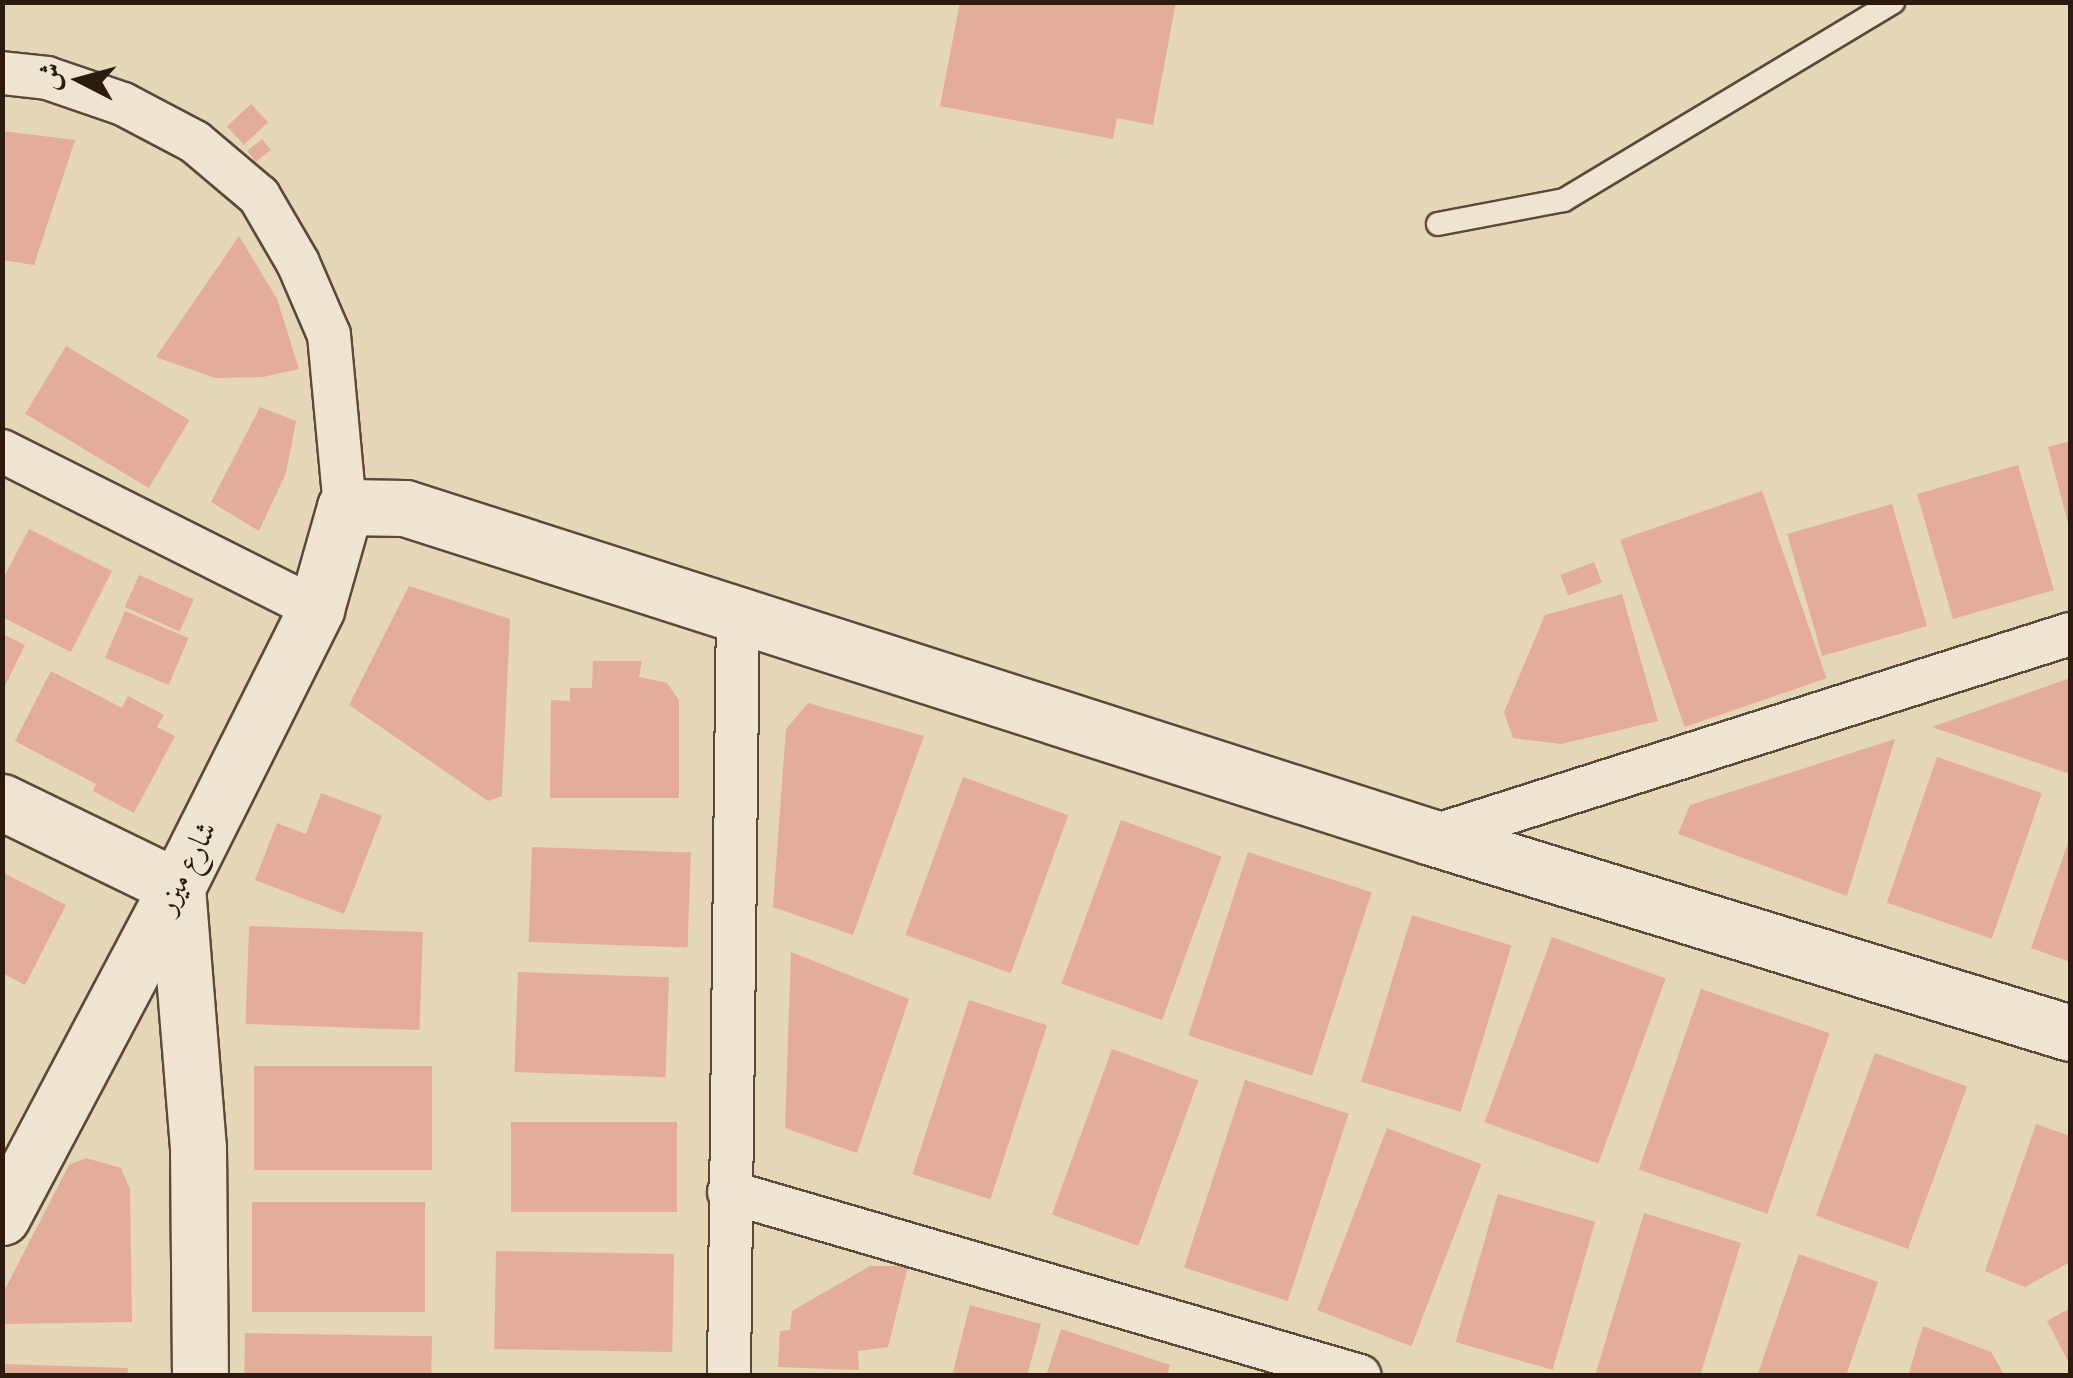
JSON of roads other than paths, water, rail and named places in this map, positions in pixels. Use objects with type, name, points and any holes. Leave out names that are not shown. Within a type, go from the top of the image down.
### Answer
[{"type":"street","points":[[2,73],[47,78],[124,104],[195,142],[259,196],[298,263],[330,334],[344,507],[405,508],[1432,837],[2070,1033]]},
{"type":"street","points":[[2,451],[316,609]]},
{"type":"street","name":"شارع ميزر","points":[[8,1194],[177,887],[316,609],[344,507]]},
{"type":"street","points":[[729,1376],[738,612]]},
{"type":"street","points":[[1432,837],[2070,634]]},
{"type":"street","points":[[2,802],[177,887],[198,1148],[200,1376]]},
{"type":"street","points":[[729,1192],[1360,1376]]},
{"type":"lane","points":[[1438,224],[1564,200],[1893,2]]}]
